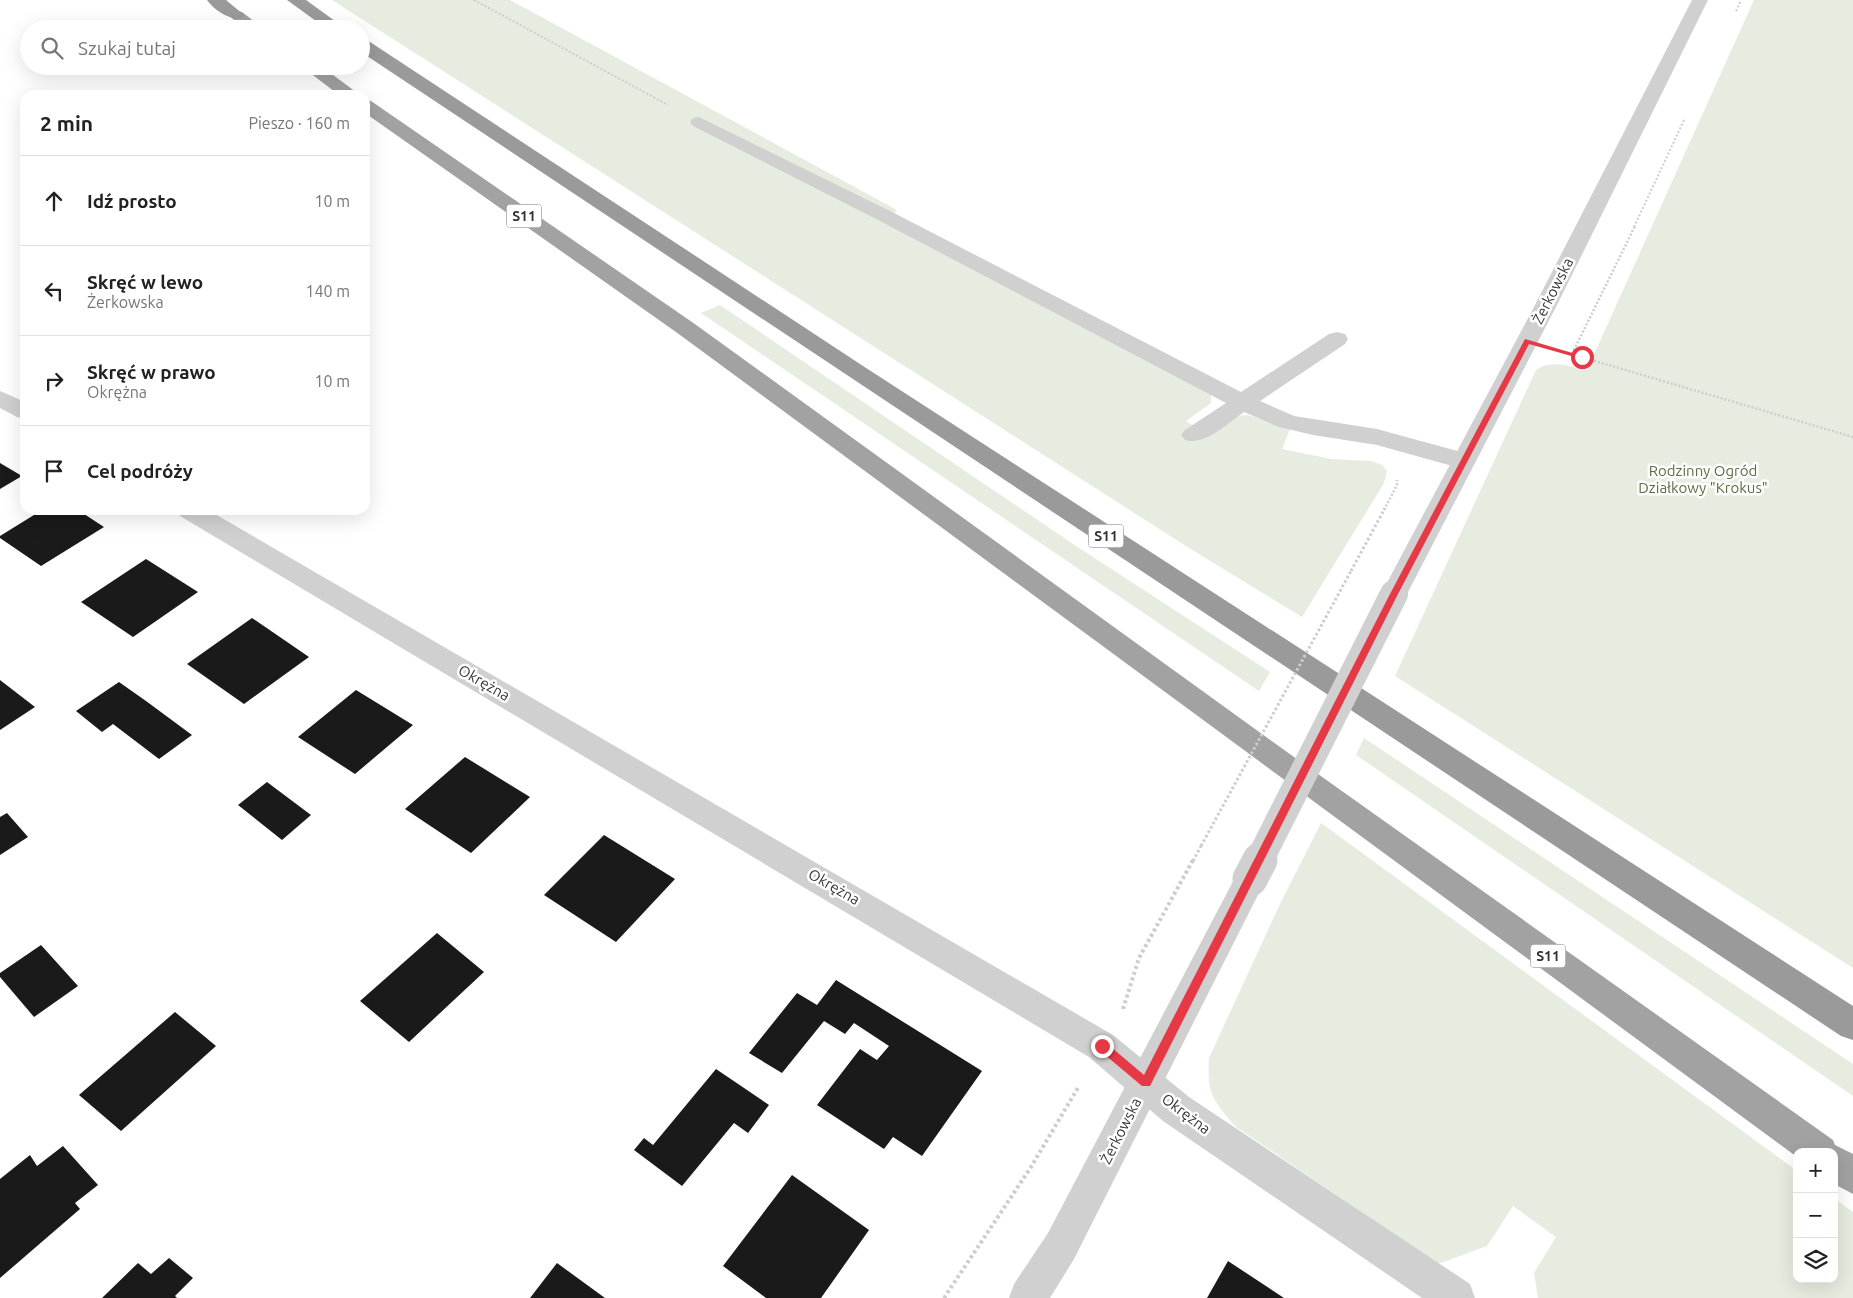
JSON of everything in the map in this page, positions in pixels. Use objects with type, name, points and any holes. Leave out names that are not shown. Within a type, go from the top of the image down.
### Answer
[{"type":"highway","points":[[215,0],[243,20]]},
{"type":"highway","points":[[294,0],[324,20]]},
{"type":"highway","name":"S11","points":[[370,50],[872,382],[1853,1025]]},
{"type":"highway","points":[[322,75],[344,90]]},
{"type":"highway","name":"S11","points":[[370,108],[684,327],[1284,765],[1814,1148]]},
{"type":"highway","points":[[1838,1165],[1853,1176]]},
{"type":"street","name":"Żerkowska","points":[[1028,1298],[1061,1246],[1146,1083],[1394,594],[1527,341],[1700,0]]},
{"type":"street","points":[[699,122],[1243,402],[1287,422],[1385,439],[1463,461]]},
{"type":"street","points":[[1194,435],[1336,339]]},
{"type":"street","points":[[0,398],[20,409]]},
{"type":"street","name":"Okrężna","points":[[199,515],[1102,1046],[1176,1108],[1270,1174],[1456,1298]]},
{"type":"path","points":[[474,0],[699,122]]},
{"type":"path","points":[[1735,13],[1741,0]]},
{"type":"path","points":[[1572,354],[1623,252],[1688,111]]},
{"type":"path","points":[[1527,341],[1853,438]]},
{"type":"path","points":[[1201,846],[1352,571],[1397,485],[1398,473]]},
{"type":"green space","points":[[332,0],[510,0],[897,210],[890,216],[1211,394],[1211,403],[1186,421],[1207,435],[1237,416],[1248,415],[1290,429],[1282,449],[1331,459],[1371,461],[1382,465],[1387,471],[1384,483],[1302,617],[1186,546],[370,24],[370,20],[363,20]]},
{"type":"green space","name":"Rodzinny Ogród Działkowy \"Krokus\"","points":[[1754,0],[1853,0],[1853,968],[1395,676],[1536,370],[1555,364],[1587,370]]},
{"type":"green space","points":[[720,305],[1076,546],[1270,672],[1259,691],[701,313]]},
{"type":"green space","points":[[1364,738],[1853,1064],[1853,1096],[1356,755]]},
{"type":"green space","points":[[1321,823],[1793,1168],[1793,1283],[1838,1283],[1838,1201],[1853,1212],[1853,1298],[1538,1298],[1534,1273],[1556,1237],[1513,1206],[1487,1246],[1438,1264],[1235,1126],[1216,1102],[1210,1088],[1209,1058],[1280,904]]},
{"type":"building","points":[[0,463],[20,475],[20,477],[0,489]]},
{"type":"building","points":[[34,515],[86,515],[104,527],[41,566],[0,538],[0,536]]},
{"type":"building","points":[[146,559],[198,592],[133,637],[81,602]]},
{"type":"building","points":[[252,618],[309,657],[244,704],[187,664]]},
{"type":"building","points":[[0,680],[35,707],[0,730]]},
{"type":"building","points":[[119,682],[192,735],[159,759],[113,724],[102,732],[76,711]]},
{"type":"building","points":[[356,690],[413,725],[355,774],[298,737]]},
{"type":"building","points":[[465,757],[530,797],[471,853],[405,809]]},
{"type":"building","points":[[267,782],[311,815],[282,840],[238,805]]},
{"type":"building","points":[[7,813],[28,837],[0,855],[0,817]]},
{"type":"building","points":[[604,835],[675,879],[616,942],[544,895]]},
{"type":"building","points":[[437,933],[484,972],[409,1042],[360,1001]]},
{"type":"building","points":[[41,945],[78,986],[34,1017],[0,977],[0,973]]},
{"type":"building","points":[[836,980],[982,1071],[922,1156],[893,1137],[884,1149],[817,1105],[860,1049],[877,1060],[889,1046],[854,1023],[845,1034],[824,1021],[782,1073],[749,1053],[797,993],[817,1005]]},
{"type":"building","points":[[175,1012],[216,1046],[121,1131],[79,1095]]},
{"type":"building","points":[[716,1069],[769,1105],[748,1133],[734,1123],[682,1186],[634,1150],[644,1138],[653,1145]]},
{"type":"building","points":[[63,1146],[98,1185],[75,1203],[80,1209],[0,1278],[0,1179],[30,1155],[37,1166]]},
{"type":"building","points":[[792,1175],[869,1230],[821,1298],[766,1298],[723,1266]]},
{"type":"building","points":[[169,1258],[193,1278],[175,1296],[177,1298],[102,1298],[138,1263],[151,1274]]},
{"type":"building","points":[[1228,1261],[1284,1298],[1207,1298]]},
{"type":"building","points":[[557,1263],[605,1298],[530,1298]]},
{"type":"route","points":[[1102,1046],[1146,1083],[1394,594],[1527,341],[1582,357]]}]
